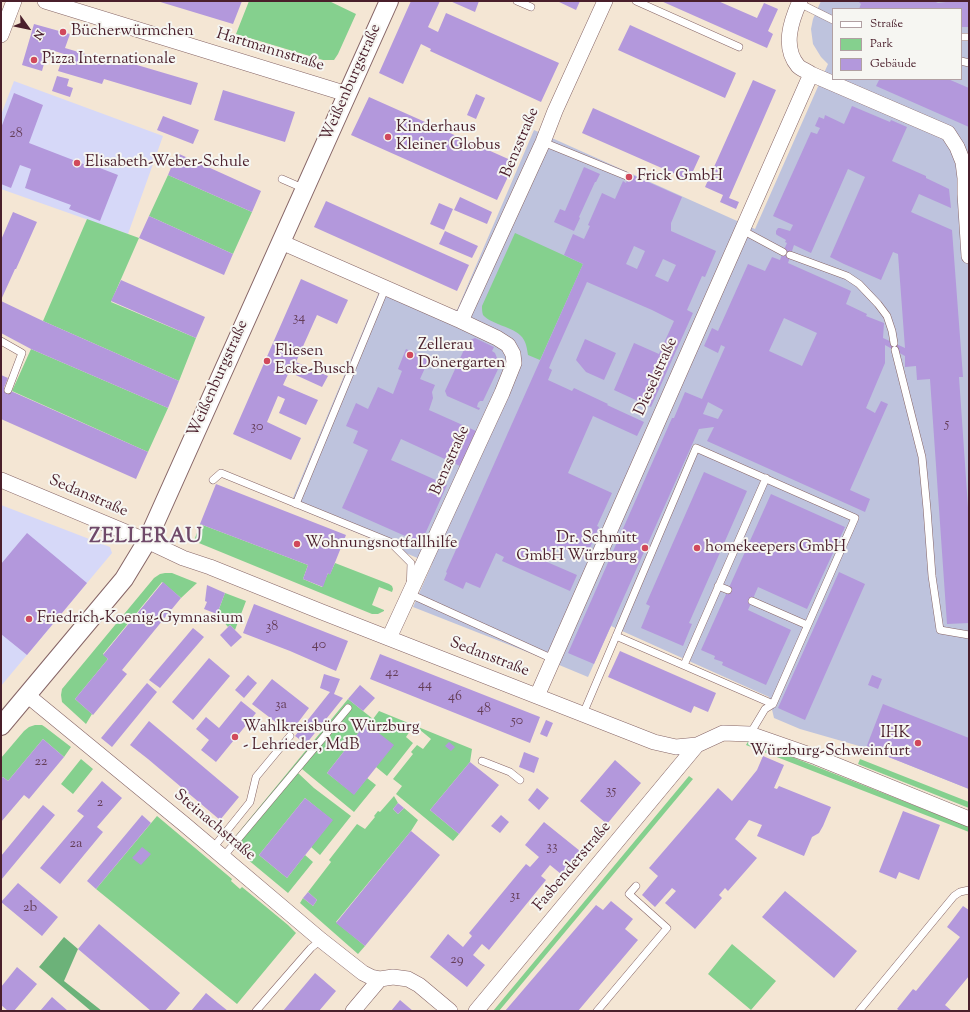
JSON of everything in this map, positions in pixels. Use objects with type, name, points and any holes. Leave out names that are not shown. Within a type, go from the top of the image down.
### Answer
[{"type":"street","points":[[1,35],[14,1]]},
{"type":"street","name":"Hartmannstraße","points":[[46,1],[347,94]]},
{"type":"street","name":"Weißenburgstraße","points":[[1,726],[124,579],[147,541],[389,1]]},
{"type":"street","name":"Benzstraße","points":[[461,321],[543,142],[555,111],[605,1]]},
{"type":"street","points":[[800,2],[794,13],[789,33],[791,53],[799,66],[811,74],[969,143]]},
{"type":"street","name":"Dieselstraße","points":[[537,696],[811,74]]},
{"type":"street","points":[[948,133],[957,147],[963,162],[969,256]]},
{"type":"street","name":"Benzstraße","points":[[281,242],[497,338],[508,345],[513,354],[514,363],[498,400],[389,638]]},
{"type":"street","name":"Sedanstraße","points":[[1,480],[147,541],[183,558],[210,567],[654,742],[676,747],[697,745],[723,733],[750,734],[816,757],[969,819]]},
{"type":"street","name":"Steinachstraße","points":[[27,695],[363,973],[380,979],[394,977],[408,979],[419,985],[450,1011]]},
{"type":"street","name":"Fasbenderstraße","points":[[476,1011],[697,745]]},
{"type":"street","points":[[353,1011],[380,979]]},
{"type":"lane","points":[[517,1],[531,7]]},
{"type":"lane","points":[[636,1],[739,46]]},
{"type":"lane","points":[[800,2],[832,19]]},
{"type":"lane","points":[[543,142],[628,177]]},
{"type":"lane","points":[[282,179],[305,189]]},
{"type":"lane","points":[[742,230],[787,253],[847,276],[859,284],[887,316],[922,457],[932,576],[940,630],[969,635]]},
{"type":"lane","points":[[296,504],[385,288]]},
{"type":"lane","points":[[1,341],[22,353],[8,390]]},
{"type":"lane","points":[[583,714],[696,448],[855,518],[773,704],[765,709],[750,734]]},
{"type":"lane","points":[[214,480],[221,473],[390,542],[410,564],[410,594],[553,659]]},
{"type":"lane","points":[[684,665],[766,478]]},
{"type":"lane","points":[[718,586],[728,590]]},
{"type":"lane","points":[[752,601],[808,626]]},
{"type":"lane","points":[[616,636],[773,704]]},
{"type":"lane","points":[[218,853],[348,708]]},
{"type":"lane","points":[[218,853],[250,802],[256,777],[290,736]]},
{"type":"lane","points":[[482,760],[510,772],[520,780]]},
{"type":"lane","points":[[597,1011],[667,928],[629,894],[636,886]]},
{"type":"lane","points":[[859,1011],[954,896],[960,892],[969,890]]},
{"type":"lane","points":[[256,1011],[311,948],[322,940]]},
{"type":"shaded area","points":[[821,1],[969,1],[969,789],[866,748],[800,729],[774,718],[769,697],[611,626],[588,677],[413,607],[432,564],[290,505],[379,292],[457,310],[534,130],[755,229],[828,64],[821,57],[813,44],[811,29],[813,19]]},
{"type":"shaded area","name":"Elisabeth-Weber-Schule","points":[[14,81],[163,136],[128,234],[1,189],[1,115]]},
{"type":"shaded area","name":"Friedrich-Koenig-Gymnasium","points":[[1,505],[110,547],[112,553],[1,686]]},
{"type":"green space","points":[[249,1],[329,1],[356,14],[334,60],[323,60],[236,34]]},
{"type":"green space","points":[[168,175],[252,212],[233,254],[149,216]]},
{"type":"green space","points":[[87,219],[139,238],[111,302],[196,338],[179,381],[43,321]]},
{"type":"green space","points":[[515,233],[583,264],[540,360],[528,355],[527,348],[522,337],[514,331],[486,318],[482,313],[482,306]]},
{"type":"green space","points":[[31,349],[168,408],[148,452],[12,391]]},
{"type":"green space","points":[[200,524],[308,565],[303,579],[322,587],[328,573],[330,574],[335,563],[389,584],[392,586],[392,592],[379,587],[372,605],[384,611],[378,614],[372,614],[194,541]]},
{"type":"green space","points":[[165,573],[172,573],[197,583],[181,598],[162,582],[103,654],[108,659],[75,699],[92,714],[86,724],[62,702],[62,689],[154,578]]},
{"type":"green space","points":[[225,593],[246,601],[235,630],[230,625],[228,627],[217,614]]},
{"type":"green space","points":[[348,699],[373,719],[379,711],[414,725],[406,737],[413,743],[387,776],[376,767],[366,723],[327,773],[354,794],[367,778],[376,785],[354,812],[302,769],[298,773],[314,788],[351,816],[320,855],[311,847],[332,820],[305,798],[259,855],[287,878],[305,855],[313,862],[288,893],[229,844]]},
{"type":"green space","points":[[35,725],[42,725],[71,747],[64,757],[43,739],[8,781],[3,777],[1,779],[1,758],[24,731]]},
{"type":"green space","points":[[415,726],[472,749],[470,762],[430,810],[459,834],[453,841],[396,794],[402,786],[393,779],[413,754],[411,752],[417,745],[423,749],[431,739]]},
{"type":"green space","points":[[749,740],[969,827],[969,832],[746,745]]},
{"type":"green space","points":[[81,759],[93,769],[73,794],[61,784]]},
{"type":"green space","points":[[860,759],[969,802],[969,808],[858,764]]},
{"type":"green space","points":[[689,776],[693,779],[499,1011],[493,1011]]},
{"type":"green space","points":[[394,796],[398,803],[393,809],[398,814],[404,808],[418,820],[411,831],[336,922],[365,946],[358,954],[300,903],[303,898],[313,906],[317,900],[308,892],[331,862],[329,860],[357,824],[365,829],[378,811],[380,812]]},
{"type":"green space","points":[[157,816],[232,879],[231,881],[240,889],[242,887],[296,933],[237,1004],[96,889]]},
{"type":"green space","points":[[64,937],[78,949],[64,981],[102,1011],[91,1011],[39,967]]},
{"type":"green space","points":[[732,944],[776,981],[751,1010],[708,974]]},
{"type":"building","points":[[157,1],[242,1],[233,24]]},
{"type":"building","points":[[411,1],[440,1],[428,27],[438,32],[446,13],[559,63],[541,102],[430,51],[431,49],[421,44],[403,84],[379,73]]},
{"type":"building","points":[[450,1],[479,1],[475,12]]},
{"type":"building","points":[[557,1],[580,1],[576,10]]},
{"type":"building","points":[[661,1],[718,1],[757,18],[764,3],[778,9],[768,31],[773,34],[767,48]]},
{"type":"building","points":[[858,1],[934,1],[938,3],[969,1],[969,27],[962,27],[962,8],[859,8],[861,4]]},
{"type":"building","points":[[34,24],[70,34],[65,48],[109,61],[110,57],[198,83],[191,105],[104,79],[102,84],[58,71],[64,54],[48,49],[42,71],[22,65]]},
{"type":"building","points":[[630,25],[736,73],[725,98],[618,50]]},
{"type":"building","points":[[57,76],[69,79],[67,86],[73,88],[70,97],[52,91]]},
{"type":"building","points":[[753,80],[776,90],[729,198],[739,202],[736,209],[720,202],[723,195],[705,187]]},
{"type":"building","points":[[879,80],[950,80],[969,88],[969,127],[876,86]]},
{"type":"building","points":[[223,90],[295,112],[285,142],[214,120]]},
{"type":"building","points":[[14,93],[43,105],[29,143],[86,165],[87,163],[118,175],[100,221],[69,209],[71,205],[25,188],[31,169],[20,165],[11,188],[1,184],[1,128]]},
{"type":"building","points":[[476,94],[485,98],[476,119],[467,115]]},
{"type":"building","points":[[369,97],[515,162],[497,200],[351,135]]},
{"type":"building","points":[[852,106],[890,122],[891,120],[907,127],[892,161],[926,176],[926,178],[949,189],[951,208],[919,194],[911,212],[952,230],[963,377],[959,377],[969,522],[969,623],[947,624],[930,379],[917,380],[916,366],[905,367],[905,356],[885,345],[885,363],[866,408],[875,413],[881,401],[888,404],[850,490],[870,499],[865,512],[707,441],[714,427],[699,429],[594,664],[568,653],[672,418],[674,418],[685,392],[702,399],[725,347],[721,345],[718,353],[704,346],[712,328],[718,331],[748,264],[765,271],[772,257],[780,260],[787,243],[785,242],[786,240],[776,234],[776,231],[780,228],[790,231],[793,225],[773,216],[811,132],[817,134],[820,128],[815,126],[819,117],[824,119],[825,115],[844,124]],"holes":[[[848,169],[865,177],[830,257],[881,280],[893,252],[898,254],[905,348],[883,338],[884,323],[866,316],[867,314],[846,304],[851,291],[788,263],[794,245],[811,253]],[[784,318],[817,333],[802,366],[769,351]],[[708,402],[723,410],[718,419],[703,414]]]},
{"type":"building","points":[[593,108],[700,156],[689,180],[582,133]]},
{"type":"building","points":[[163,116],[199,130],[193,144],[157,130]]},
{"type":"building","points":[[177,153],[261,191],[252,212],[168,175]]},
{"type":"building","points":[[584,167],[600,174],[579,217],[580,218],[574,231],[554,222],[560,209],[565,211]]},
{"type":"building","points":[[630,174],[682,197],[671,223],[671,231],[716,251],[705,277],[702,276],[687,310],[693,313],[651,407],[614,390],[634,343],[659,354],[674,321],[587,282],[549,368],[552,370],[548,380],[572,391],[574,388],[644,422],[637,436],[593,416],[568,473],[612,493],[597,526],[599,527],[585,559],[555,545],[547,562],[577,575],[570,591],[502,561],[504,557],[496,553],[480,588],[466,582],[463,589],[444,580],[447,573],[446,572],[583,264],[564,255],[573,234],[584,239],[590,226],[588,225],[602,193],[615,199],[623,181],[626,183]],"holes":[[[634,246],[645,251],[637,269],[626,264]],[[663,259],[676,265],[668,282],[655,276]]]},
{"type":"building","points":[[460,197],[492,212],[487,224],[454,210]]},
{"type":"building","points":[[326,201],[469,265],[457,291],[314,227]]},
{"type":"building","points":[[439,203],[453,209],[444,230],[430,224]]},
{"type":"building","points":[[13,212],[37,222],[1,300],[1,240]]},
{"type":"building","points":[[149,216],[233,254],[224,275],[139,238]]},
{"type":"building","points":[[445,231],[478,246],[472,258],[439,244]]},
{"type":"building","points":[[301,279],[348,300],[337,324],[317,315],[296,362],[328,376],[322,387],[289,372],[283,385],[318,400],[306,425],[279,413],[285,399],[278,396],[267,422],[301,438],[291,460],[233,434]]},
{"type":"building","points":[[121,280],[205,317],[196,338],[111,301]]},
{"type":"building","points":[[1,301],[179,381],[168,408],[31,349],[1,333]]},
{"type":"building","points":[[475,338],[494,347],[492,351],[495,353],[497,358],[495,362],[500,365],[483,401],[478,403],[477,407],[480,408],[479,410],[447,396],[445,391],[468,341]]},
{"type":"building","points":[[585,339],[616,353],[604,380],[586,372],[576,360]]},
{"type":"building","points":[[406,349],[429,359],[420,379],[435,385],[432,392],[433,398],[429,410],[476,431],[460,466],[401,439],[391,460],[447,485],[421,543],[342,508],[368,450],[353,443],[358,431],[346,426],[356,403],[368,409],[378,387],[393,394],[402,371],[398,369]]},
{"type":"building","points":[[1,375],[8,378],[4,388],[148,452],[136,479],[1,419]]},
{"type":"building","name":"homekeepers GmbH","points":[[704,472],[747,491],[689,623],[692,624],[683,646],[641,628],[650,606],[646,604]]},
{"type":"building","name":"Wohnungsnotfallhilfe","points":[[216,484],[346,535],[330,575],[328,573],[323,587],[303,579],[308,565],[200,524]]},
{"type":"building","points":[[771,494],[845,527],[807,609],[758,587],[748,610],[791,630],[766,685],[722,665],[723,662],[714,659],[715,656],[701,650]]},
{"type":"building","points":[[27,533],[87,583],[27,655],[1,634],[1,564]]},
{"type":"building","points":[[839,572],[865,584],[805,720],[778,708]]},
{"type":"building","points":[[163,582],[181,598],[122,670],[127,674],[93,715],[75,699],[108,659],[103,655]]},
{"type":"building","points":[[207,585],[225,593],[217,614],[204,609],[207,602],[205,601]]},
{"type":"building","points":[[254,604],[348,641],[336,671],[243,633]]},
{"type":"building","points":[[230,625],[242,637],[231,647],[220,635]]},
{"type":"building","points":[[193,628],[204,637],[160,688],[149,680]]},
{"type":"building","points":[[620,651],[716,693],[708,712],[694,706],[691,713],[608,677]]},
{"type":"building","points":[[380,654],[540,717],[530,743],[370,679]]},
{"type":"building","points":[[209,658],[230,676],[193,720],[172,702]]},
{"type":"building","points":[[324,674],[340,679],[334,694],[343,698],[306,744],[295,736],[330,692],[320,688]]},
{"type":"building","points":[[248,675],[257,683],[244,698],[235,690]]},
{"type":"building","points":[[872,675],[882,679],[878,689],[868,685]]},
{"type":"building","points":[[272,679],[309,708],[290,733],[252,704]]},
{"type":"building","points":[[147,683],[157,692],[112,747],[101,738]]},
{"type":"building","points":[[360,685],[375,698],[363,711],[348,699]]},
{"type":"building","points":[[241,701],[256,713],[216,762],[201,750],[209,740],[196,729],[206,717],[219,728]]},
{"type":"building","name":"IHK Würzburg-Schweinfurt","points":[[883,704],[969,738],[969,789],[866,748]]},
{"type":"building","points":[[546,720],[553,723],[547,737],[540,734]]},
{"type":"building","points":[[149,721],[239,797],[220,820],[130,745]]},
{"type":"building","points":[[366,723],[394,745],[354,795],[327,773]]},
{"type":"building","points":[[43,739],[64,757],[29,799],[24,795],[1,822],[1,779],[3,777],[8,781]]},
{"type":"building","points":[[449,742],[455,747],[451,751],[445,746]]},
{"type":"building","points":[[524,752],[539,758],[534,773],[519,767]]},
{"type":"building","points":[[763,756],[784,765],[774,788],[777,789],[779,786],[831,807],[819,833],[812,837],[804,856],[757,836],[762,825],[749,820],[735,839],[757,858],[728,891],[725,888],[719,895],[722,898],[695,929],[665,903],[676,891],[672,888],[655,907],[642,895],[658,876],[649,868],[718,788],[732,801],[757,770]]},
{"type":"building","points":[[615,760],[641,783],[607,824],[580,801]]},
{"type":"building","points":[[470,762],[499,785],[459,834],[430,810]]},
{"type":"building","points":[[102,781],[122,798],[97,827],[103,832],[60,884],[40,868],[84,816],[77,811]]},
{"type":"building","points":[[537,788],[549,798],[539,810],[528,800]]},
{"type":"building","points":[[305,798],[333,820],[287,878],[259,855]]},
{"type":"building","points":[[398,803],[404,808],[398,814],[393,809]]},
{"type":"building","points":[[43,805],[55,815],[1,880],[1,856]]},
{"type":"building","points":[[903,811],[940,825],[919,880],[899,872],[896,879],[879,872]]},
{"type":"building","points":[[142,815],[151,823],[96,889],[87,881]]},
{"type":"building","points":[[501,815],[509,822],[500,833],[491,826]]},
{"type":"building","points":[[544,822],[580,851],[561,874],[550,865],[541,876],[546,880],[489,950],[482,944],[473,955],[485,965],[467,987],[430,957],[448,934],[463,947],[472,936],[469,933],[526,864],[530,867],[539,857],[525,845]]},
{"type":"building","points":[[411,831],[440,855],[365,946],[336,923]]},
{"type":"building","points":[[142,847],[151,854],[141,865],[132,858]]},
{"type":"building","points":[[18,883],[58,917],[42,936],[1,902]]},
{"type":"building","points":[[785,891],[857,951],[834,978],[762,917]]},
{"type":"building","points":[[308,892],[317,900],[313,906],[303,898]]},
{"type":"building","points":[[611,901],[633,919],[625,929],[638,940],[578,1011],[505,1011],[596,905],[603,910]]},
{"type":"building","points":[[963,906],[969,910],[969,976],[945,1005],[952,1011],[900,1011],[897,1009],[913,989],[916,991],[960,937],[947,927]]},
{"type":"building","points":[[99,924],[180,993],[165,1011],[151,1011],[78,949]]},
{"type":"building","points":[[17,967],[37,984],[14,1011],[8,1011],[1,1005],[1,987]]},
{"type":"building","points":[[315,973],[336,991],[319,1011],[283,1011]]},
{"type":"building","points":[[206,993],[218,1003],[228,1011],[191,1011]]},
{"type":"building","points":[[52,997],[68,1011],[40,1011]]},
{"type":"building","points":[[400,1000],[413,1011],[391,1011]]},
{"type":"place","name":"Bücherwürmchen","points":[[63,32]]},
{"type":"place","name":"Pizza Internationale","points":[[34,60]]},
{"type":"place","name":"Kinderhaus Kleiner Globus","points":[[388,137]]},
{"type":"place","name":"Elisabeth-Weber-Schule","points":[[77,163]]},
{"type":"place","name":"Frick GmbH","points":[[629,177]]},
{"type":"place","name":"Zellerau Dönergarten","points":[[410,355]]},
{"type":"place","name":"Fliesen Ecke-Busch","points":[[267,361]]},
{"type":"place","name":"Wohnungsnotfallhilfe","points":[[297,544]]},
{"type":"place","name":"Dr. Schmitt GmbH Würzburg","points":[[645,548]]},
{"type":"place","name":"homekeepers GmbH","points":[[697,548]]},
{"type":"place","name":"Friedrich-Koenig-Gymnasium","points":[[29,619]]},
{"type":"place","name":"Wahlkreisbüro Würzburg - Lehrieder, MdB","points":[[235,737]]},
{"type":"place","name":"IHK Würzburg-Schweinfurt","points":[[918,743]]},
{"type":"district","name":"ZELLERAU","points":[[146,539]]}]
